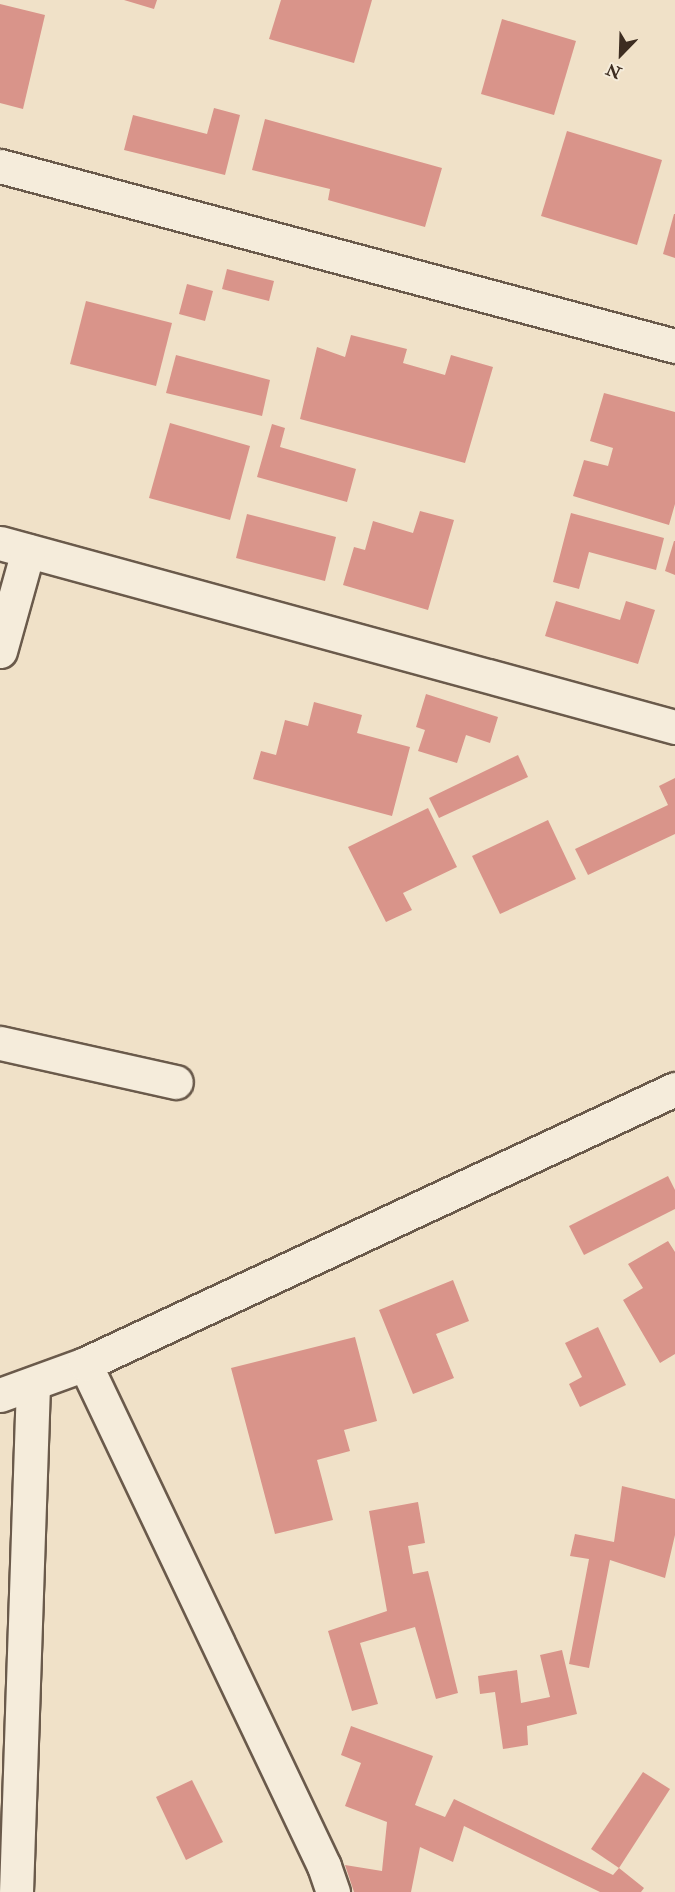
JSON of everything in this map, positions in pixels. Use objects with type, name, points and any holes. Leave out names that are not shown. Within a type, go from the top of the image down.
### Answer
[{"type":"street","points":[[0,166],[675,346]]},
{"type":"street","points":[[0,651],[14,547],[675,727]]},
{"type":"street","points":[[0,1043],[176,1082]]},
{"type":"street","points":[[0,1395],[85,1364],[675,1089]]},
{"type":"street","points":[[85,1364],[333,1892]]},
{"type":"street","points":[[16,1892],[33,1384]]},
{"type":"building","points":[[124,0],[157,0],[154,9]]},
{"type":"building","points":[[281,0],[372,0],[354,63],[269,39]]},
{"type":"building","points":[[0,4],[45,15],[23,109],[0,103]]},
{"type":"building","points":[[502,19],[576,41],[554,115],[481,94]]},
{"type":"building","points":[[214,108],[240,115],[225,175],[124,150],[133,115],[207,134]]},
{"type":"building","points":[[265,119],[442,168],[425,227],[328,200],[330,189],[252,170]]},
{"type":"building","points":[[567,131],[662,160],[637,245],[541,216]]},
{"type":"building","points":[[675,214],[675,258],[663,254]]},
{"type":"building","points":[[227,269],[274,281],[269,301],[222,289]]},
{"type":"building","points":[[187,284],[213,291],[205,321],[179,314]]},
{"type":"building","points":[[86,301],[172,323],[156,386],[70,364]]},
{"type":"building","points":[[351,335],[407,349],[403,363],[445,375],[451,355],[493,367],[465,463],[300,419],[317,347],[345,357]]},
{"type":"building","points":[[176,355],[270,380],[262,416],[166,393]]},
{"type":"building","points":[[604,393],[675,412],[675,504],[669,525],[573,496],[584,460],[608,466],[613,448],[590,441]]},
{"type":"building","points":[[170,423],[250,446],[230,520],[149,498]]},
{"type":"building","points":[[272,424],[285,428],[280,447],[356,469],[347,502],[257,477]]},
{"type":"building","points":[[420,511],[454,520],[428,610],[343,585],[354,547],[365,550],[373,521],[413,533]]},
{"type":"building","points":[[571,513],[664,538],[656,570],[589,552],[579,589],[553,582]]},
{"type":"building","points":[[247,514],[336,537],[325,581],[236,558]]},
{"type":"building","points":[[675,541],[675,575],[665,571]]},
{"type":"building","points":[[556,601],[620,620],[626,601],[655,610],[638,664],[545,636]]},
{"type":"building","points":[[426,694],[498,717],[490,743],[466,735],[457,763],[418,751],[425,730],[416,727]]},
{"type":"building","points":[[314,702],[362,715],[357,733],[410,747],[392,816],[253,779],[261,751],[276,755],[285,720],[308,726]]},
{"type":"building","points":[[518,755],[528,777],[439,818],[429,798]]},
{"type":"building","points":[[675,778],[675,834],[588,875],[575,849],[668,805],[659,786]]},
{"type":"building","points":[[428,808],[457,867],[403,893],[412,910],[386,922],[348,847]]},
{"type":"building","points":[[548,820],[576,879],[500,914],[472,856]]},
{"type":"building","points":[[668,1176],[675,1190],[675,1209],[584,1255],[569,1226]]},
{"type":"building","points":[[668,1241],[675,1252],[675,1354],[660,1363],[623,1300],[643,1288],[628,1264]]},
{"type":"building","points":[[453,1280],[469,1321],[436,1334],[454,1378],[413,1394],[379,1310]]},
{"type":"building","points":[[598,1327],[626,1385],[580,1407],[569,1384],[582,1377],[565,1343]]},
{"type":"building","points":[[355,1337],[377,1421],[344,1430],[350,1451],[317,1460],[333,1520],[275,1534],[231,1368]]},
{"type":"building","points":[[622,1486],[675,1499],[675,1535],[665,1578],[610,1560],[589,1668],[569,1664],[589,1559],[570,1556],[575,1534],[614,1542]]},
{"type":"building","points":[[418,1502],[425,1543],[408,1546],[413,1574],[428,1571],[458,1693],[436,1699],[415,1627],[360,1643],[378,1704],[352,1711],[328,1631],[387,1611],[369,1511]]},
{"type":"building","points":[[562,1650],[577,1714],[527,1726],[528,1745],[503,1749],[495,1692],[480,1694],[478,1676],[517,1670],[521,1703],[550,1697],[540,1655]]},
{"type":"building","points":[[351,1726],[433,1756],[415,1805],[445,1817],[454,1799],[613,1875],[619,1868],[644,1888],[641,1892],[600,1892],[464,1826],[453,1862],[420,1847],[411,1892],[354,1892],[345,1865],[382,1871],[387,1822],[345,1806],[361,1763],[341,1755]]},
{"type":"building","points":[[643,1772],[670,1789],[619,1868],[591,1849]]},
{"type":"building","points":[[192,1780],[223,1842],[186,1860],[156,1797]]}]
